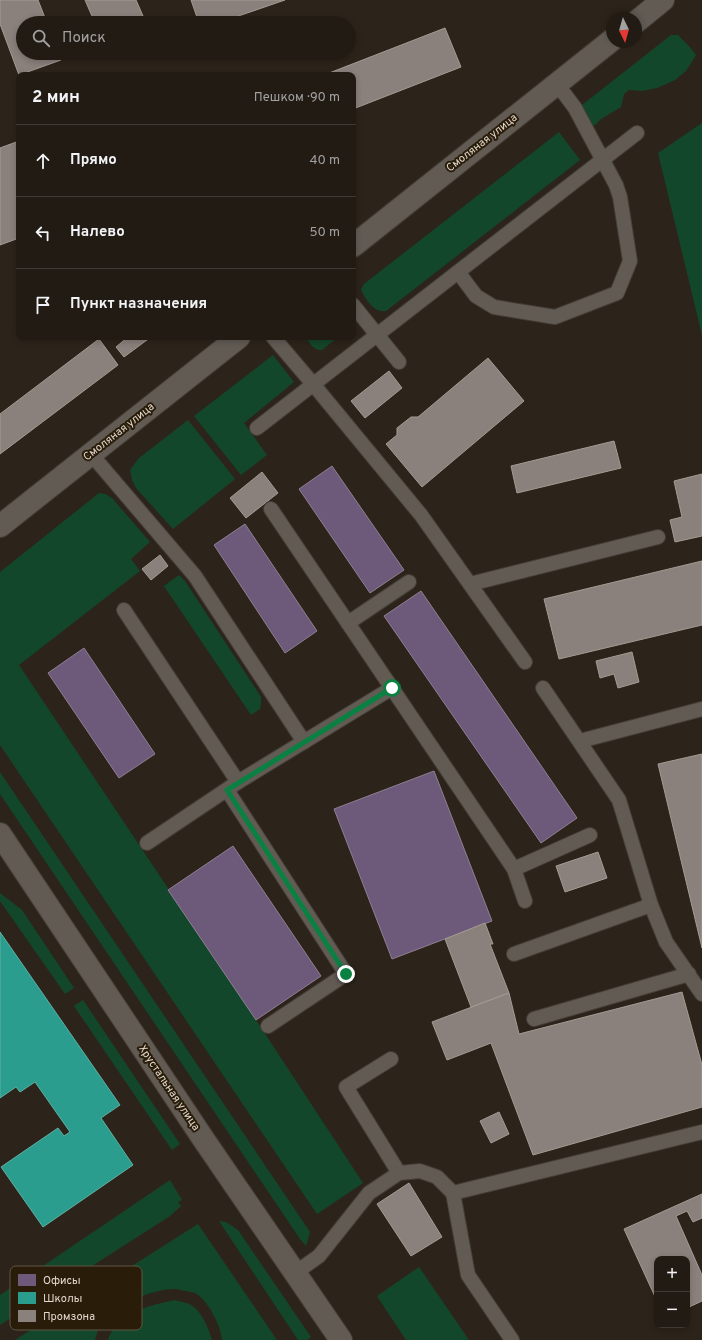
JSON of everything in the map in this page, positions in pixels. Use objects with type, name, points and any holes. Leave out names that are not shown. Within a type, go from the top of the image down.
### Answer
[{"type":"street","points":[[642,17],[663,0]]},
{"type":"street","name":"Смоляная улица","points":[[356,244],[606,45]]},
{"type":"street","name":"Смоляная улица","points":[[0,526],[234,340]]},
{"type":"street","name":"Хрустальная улица","points":[[0,834],[204,1140],[341,1340]]},
{"type":"lane","points":[[458,272],[476,296],[494,307],[555,317],[617,293],[630,261],[620,197],[616,185],[575,108],[557,84]]},
{"type":"lane","points":[[257,428],[637,133]]},
{"type":"lane","points":[[356,309],[399,362]]},
{"type":"lane","points":[[276,340],[314,384],[421,515],[525,662]]},
{"type":"lane","points":[[91,454],[195,576],[304,742]]},
{"type":"lane","points":[[271,509],[514,868],[525,901]]},
{"type":"lane","points":[[470,584],[658,537]]},
{"type":"lane","points":[[348,623],[409,582]]},
{"type":"lane","points":[[124,610],[233,786],[346,974],[268,1026]]},
{"type":"lane","points":[[147,843],[233,786],[392,688]]},
{"type":"lane","points":[[543,688],[619,800],[651,905],[666,942],[702,994]]},
{"type":"lane","points":[[580,741],[702,709]]},
{"type":"lane","points":[[514,868],[590,835]]},
{"type":"lane","points":[[514,954],[651,905]]},
{"type":"lane","points":[[534,1018],[689,974]]},
{"type":"lane","points":[[391,1059],[346,1086],[399,1173]]},
{"type":"lane","points":[[454,1193],[702,1132]]},
{"type":"lane","points":[[295,1273],[319,1256],[369,1193],[399,1173],[420,1171],[437,1177],[454,1193],[468,1275],[512,1340]]},
{"type":"green space","points":[[671,35],[678,35],[696,55],[686,71],[675,80],[657,88],[642,91],[629,90],[624,94],[621,107],[601,119],[594,126],[590,126],[577,109]]},
{"type":"green space","points":[[702,123],[702,335],[658,153]]},
{"type":"green space","points":[[559,132],[580,160],[386,311],[378,310],[371,305],[361,290],[364,284]]},
{"type":"green space","points":[[307,340],[334,340],[322,350],[314,348]]},
{"type":"green space","points":[[273,355],[294,382],[244,423],[267,455],[241,475],[194,416]]},
{"type":"green space","points":[[188,420],[235,479],[173,529],[136,488],[132,480],[130,470],[139,458]]},
{"type":"green space","points":[[99,493],[105,494],[112,498],[150,542],[131,559],[140,571],[19,665],[363,1183],[317,1214],[0,745],[0,572]]},
{"type":"green space","points":[[179,575],[185,581],[261,697],[260,709],[251,715],[164,586]]},
{"type":"green space","points":[[0,772],[310,1232],[306,1246],[0,794]]},
{"type":"green space","points":[[0,893],[22,910],[74,988],[65,994],[0,901]]},
{"type":"green space","points":[[83,1000],[180,1144],[172,1150],[74,1006]]},
{"type":"green space","points":[[170,1180],[182,1200],[178,1202],[181,1206],[170,1216],[92,1266],[43,1266]]},
{"type":"green space","points":[[219,1221],[226,1222],[238,1230],[311,1337],[307,1340],[298,1340]]},
{"type":"green space","points":[[198,1224],[277,1340],[222,1340],[213,1314],[200,1296],[195,1293],[175,1289],[158,1291],[142,1296],[142,1266],[132,1266]]},
{"type":"green space","points":[[419,1267],[469,1340],[406,1340],[377,1296]]},
{"type":"green space","points":[[10,1288],[10,1319],[0,1325],[0,1295]]},
{"type":"green space","points":[[175,1300],[189,1304],[195,1308],[201,1316],[212,1340],[108,1340],[113,1330],[142,1330],[142,1309]]},
{"type":"green space","points":[[31,1330],[98,1330],[95,1340],[15,1340]]},
{"type":"building: Офисы","points":[[332,466],[404,570],[370,593],[299,489]]},
{"type":"building: Офисы","points":[[245,524],[317,631],[285,653],[214,545]]},
{"type":"building: Офисы","points":[[421,591],[577,818],[541,843],[384,616]]},
{"type":"building: Офисы","points":[[84,648],[155,754],[119,778],[48,673]]},
{"type":"building: Офисы","points":[[434,771],[492,921],[392,959],[334,809]]},
{"type":"building: Офисы","points":[[233,846],[321,976],[256,1020],[168,890]]},
{"type":"building: Школы","points":[[0,932],[120,1105],[101,1118],[133,1165],[43,1227],[1,1167],[58,1128],[64,1136],[70,1132],[35,1082],[20,1092],[16,1087],[0,1098]]},
{"type":"building: Промзона","points":[[0,0],[38,0],[44,16],[16,16],[16,60],[61,60],[27,72],[18,72],[0,24]]},
{"type":"building: Промзона","points":[[85,0],[136,0],[143,16],[92,16]]},
{"type":"building: Промзона","points":[[191,0],[285,0],[238,16],[197,16]]},
{"type":"building: Промзона","points":[[445,28],[461,67],[356,108],[356,72],[332,72]]},
{"type":"building: Промзона","points":[[16,142],[16,239],[0,245],[0,148]]},
{"type":"building: Промзона","points":[[98,340],[100,340],[118,365],[0,454],[0,414]]},
{"type":"building: Промзона","points":[[124,340],[147,340],[124,357],[116,347]]},
{"type":"building: Промзона","points":[[488,358],[524,401],[422,487],[386,444],[397,435],[397,428],[411,417],[418,417]]},
{"type":"building: Промзона","points":[[389,371],[402,388],[365,418],[351,401]]},
{"type":"building: Промзона","points":[[614,441],[621,468],[517,493],[511,466]]},
{"type":"building: Промзона","points":[[262,472],[278,493],[246,518],[230,498]]},
{"type":"building: Промзона","points":[[702,474],[702,536],[675,542],[670,520],[682,517],[674,481]]},
{"type":"building: Промзона","points":[[160,555],[168,566],[151,580],[142,569]]},
{"type":"building: Промзона","points":[[702,561],[702,625],[559,659],[544,599]]},
{"type":"building: Промзона","points":[[632,652],[639,682],[618,688],[614,674],[600,678],[596,661]]},
{"type":"building: Промзона","points":[[702,754],[702,948],[658,764]]},
{"type":"building: Промзона","points":[[598,852],[607,878],[565,892],[556,866]]},
{"type":"building: Промзона","points":[[485,923],[493,944],[490,944],[509,993],[471,1007],[445,939]]},
{"type":"building: Промзона","points":[[682,992],[702,1065],[702,1107],[533,1155],[491,1043],[447,1060],[432,1022],[509,993],[519,1034]]},
{"type":"building: Промзона","points":[[499,1112],[509,1134],[491,1143],[480,1121]]},
{"type":"building: Промзона","points":[[409,1183],[442,1237],[411,1256],[377,1204]]},
{"type":"building: Промзона","points":[[702,1194],[702,1218],[693,1222],[687,1211],[676,1216],[702,1275],[702,1301],[690,1307],[690,1256],[654,1256],[654,1294],[624,1229]]},
{"type":"route","points":[[346,974],[227,790],[392,688]]}]
